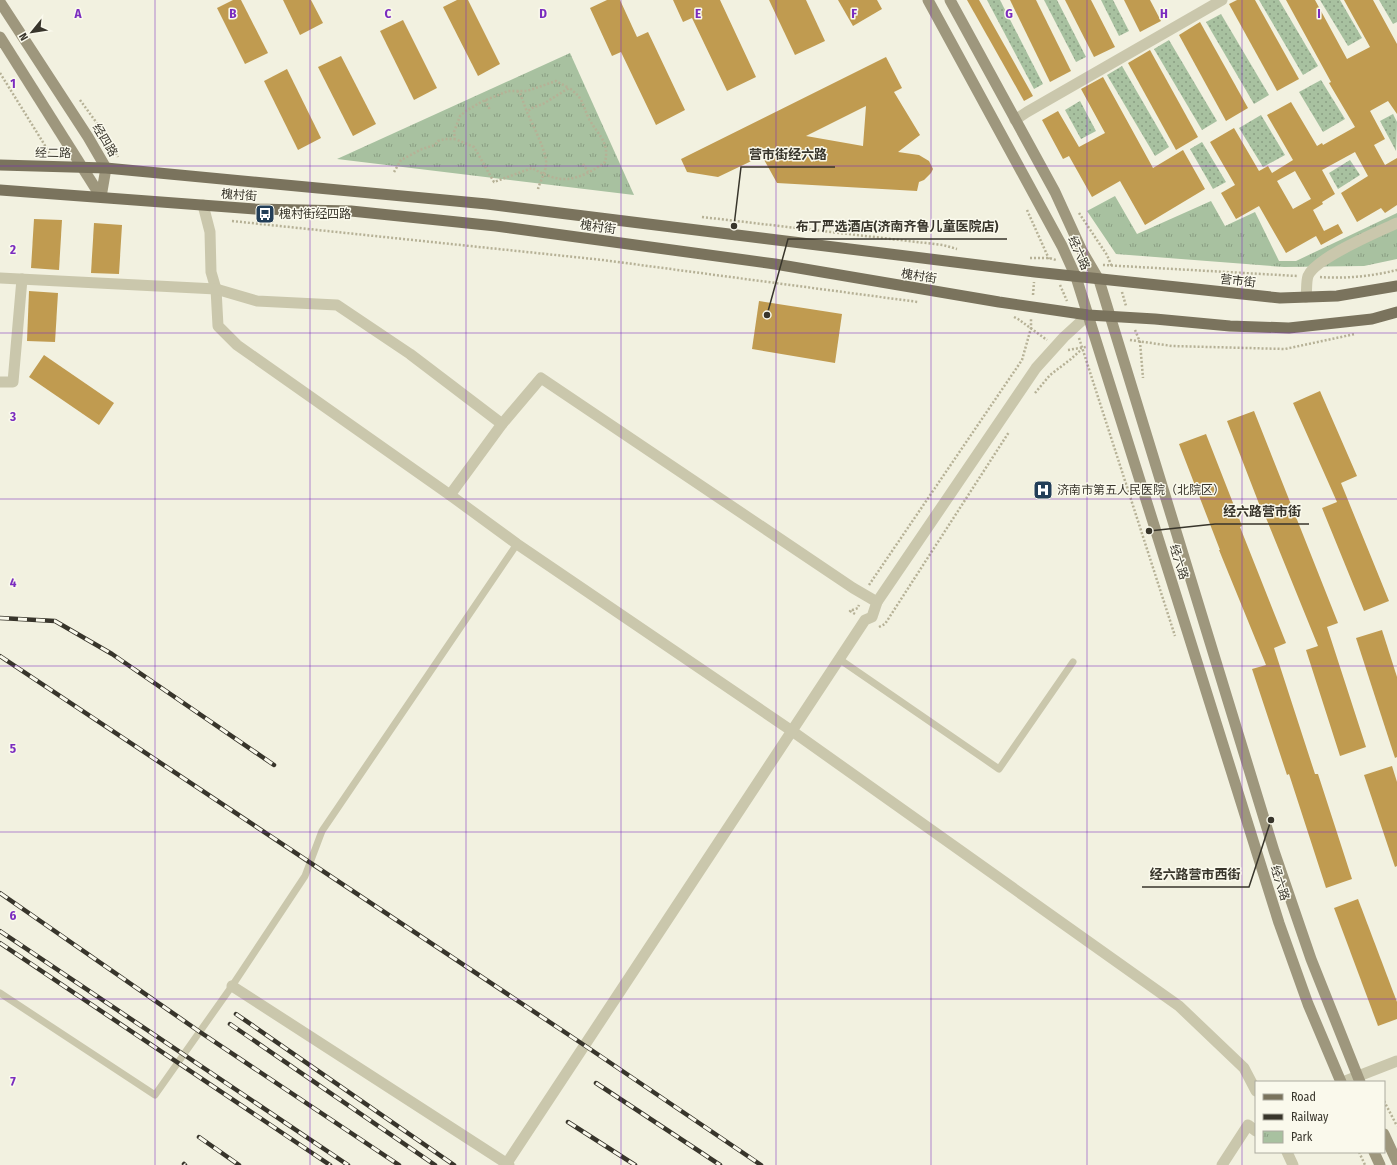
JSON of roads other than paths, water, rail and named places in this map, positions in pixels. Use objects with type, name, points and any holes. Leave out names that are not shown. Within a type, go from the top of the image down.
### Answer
[{"type":"main road","name":"经六路","points":[[928,0],[1062,246],[1076,277],[1279,923],[1308,1004],[1342,1081]]},
{"type":"main road","name":"经六路","points":[[950,0],[1055,192],[1082,251],[1099,280],[1274,851],[1311,959],[1359,1079]]},
{"type":"main road","name":"经四路","points":[[0,2],[88,137],[106,168],[101,197]]},
{"type":"main road","points":[[0,37],[101,197]]},
{"type":"main road","name":"经二路","points":[[0,165],[106,168]]},
{"type":"main road","name":"槐村街","points":[[106,168],[487,204],[1076,277]]},
{"type":"main road","points":[[0,190],[101,197]]},
{"type":"main road","name":"槐村街","points":[[101,197],[254,209],[351,211],[496,226],[775,264],[905,287],[1032,307],[1088,314]]},
{"type":"main road","name":"营市街","points":[[1076,277],[1280,298],[1337,296],[1397,286]]},
{"type":"main road","points":[[1088,314],[1230,326],[1289,328],[1372,319],[1397,312]]},
{"type":"main road","points":[[1385,1136],[1397,1162]]},
{"type":"main road","points":[[1374,1153],[1380,1165]]},
{"type":"street","points":[[1015,120],[1222,0]]},
{"type":"street","points":[[203,205],[210,232],[211,272],[216,289],[218,326],[236,345],[450,494],[517,544],[792,731],[1179,1006],[1244,1068],[1255,1089]]},
{"type":"street","points":[[1306,297],[1308,277],[1311,271],[1332,254],[1397,223]]},
{"type":"street","points":[[0,278],[216,289],[257,301],[337,305],[410,354],[502,424]]},
{"type":"street","points":[[0,382],[13,382],[22,279]]},
{"type":"street","points":[[232,986],[508,1164],[839,659],[865,620],[872,617],[877,602],[1036,368],[1088,314]]},
{"type":"street","points":[[450,494],[502,424],[542,378],[846,583],[877,602]]},
{"type":"street","points":[[1348,1081],[1359,1079],[1397,1061]]},
{"type":"street","points":[[1222,1165],[1248,1126],[1255,1130]]},
{"type":"street","points":[[1287,1153],[1293,1165]]},
{"type":"lane","points":[[0,993],[155,1095],[232,986],[305,876],[322,832],[517,544]]},
{"type":"lane","points":[[839,659],[999,770],[1073,662]]},
{"type":"railway","points":[[0,618],[55,621],[112,654],[274,765]]},
{"type":"railway","points":[[0,656],[584,1045],[761,1165]]},
{"type":"railway","points":[[0,893],[200,1032],[399,1165]]},
{"type":"railway","points":[[0,931],[348,1165]]},
{"type":"railway","points":[[0,943],[330,1165]]},
{"type":"railway","points":[[236,1014],[454,1165]]},
{"type":"railway","points":[[230,1024],[435,1165]]},
{"type":"railway","points":[[596,1083],[720,1165]]},
{"type":"railway","points":[[568,1122],[635,1165]]},
{"type":"railway","points":[[199,1137],[239,1165]]},
{"type":"place","name":"槐村街经四路","points":[[265,214]]},
{"type":"place","name":"营市街经六路","points":[[734,226]]},
{"type":"place","name":"布丁严选酒店(济南齐鲁儿童医院店)","points":[[767,315]]},
{"type":"place","name":"济南市第五人民医院（北院区）","points":[[1043,490]]},
{"type":"place","name":"经六路营市街","points":[[1149,531]]},
{"type":"place","name":"经六路营市西街","points":[[1271,820]]}]
